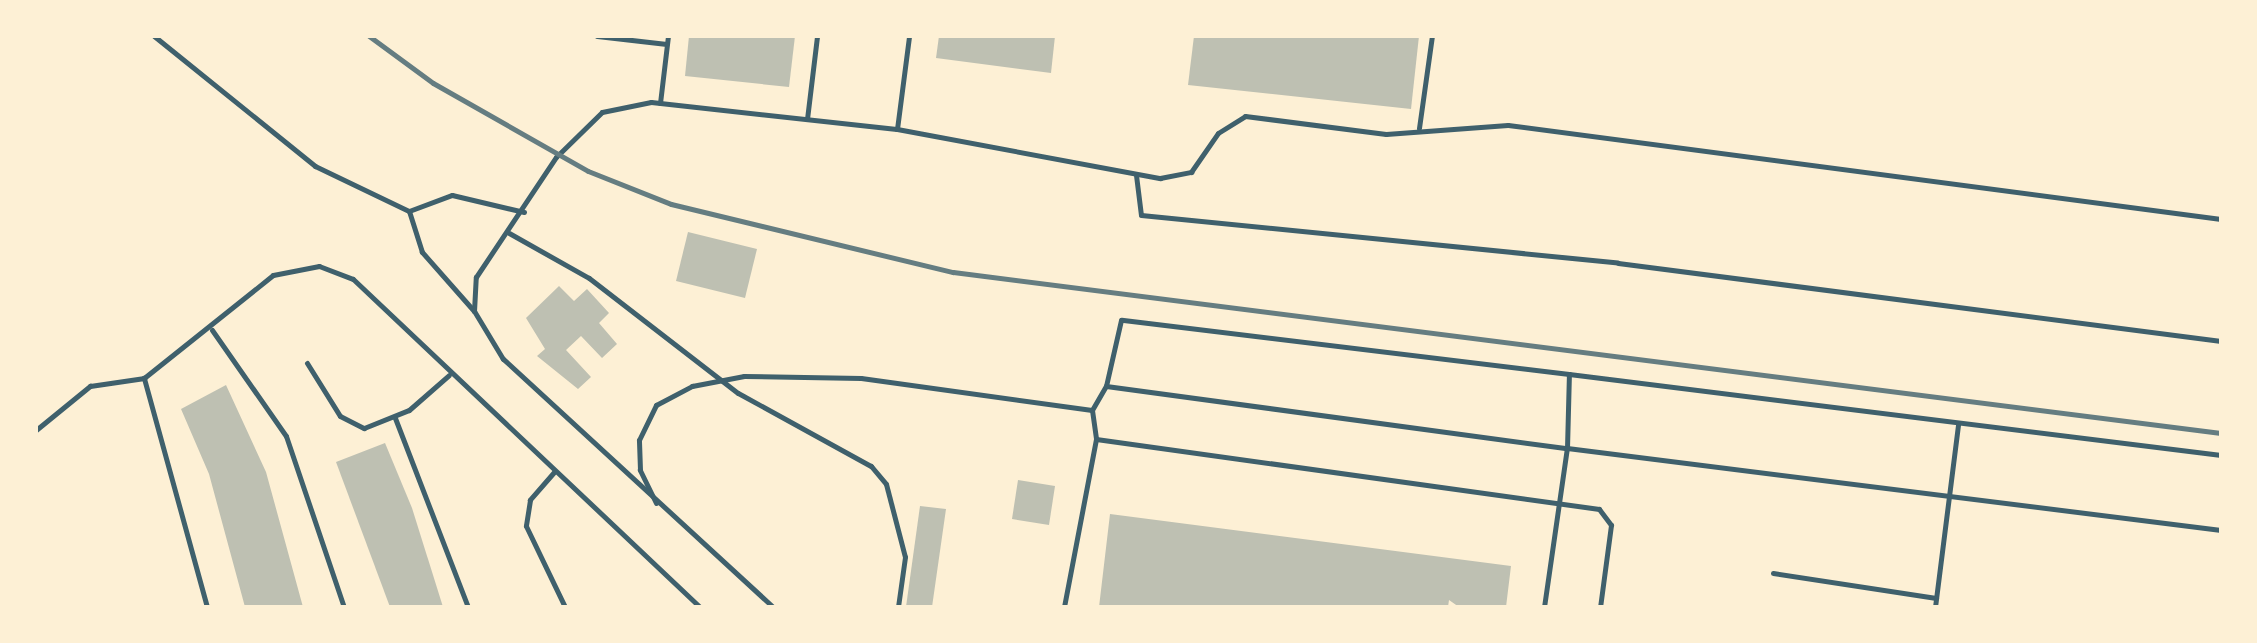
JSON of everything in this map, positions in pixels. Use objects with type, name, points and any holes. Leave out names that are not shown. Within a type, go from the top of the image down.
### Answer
[{"type":"lane","points":[[154,36],[315,166],[409,211],[452,195],[524,212]]},
{"type":"lane","points":[[597,36],[667,44]]},
{"type":"lane","points":[[660,103],[668,36]]},
{"type":"lane","points":[[807,119],[817,36]]},
{"type":"lane","points":[[897,129],[909,36]]},
{"type":"lane","points":[[1419,128],[1432,36]]},
{"type":"lane","points":[[474,311],[476,277],[524,212],[569,140],[602,112],[660,103],[897,129],[1136,175],[1191,172],[1218,133],[1245,116],[1386,134],[1419,128],[1508,125],[2221,219]]},
{"type":"lane","points":[[1136,175],[1141,215],[1618,263],[2221,341]]},
{"type":"lane","points":[[409,211],[422,252],[474,311],[503,359],[658,507],[773,607]]},
{"type":"lane","points":[[509,233],[589,278],[727,379],[738,393],[871,466],[886,484],[905,557],[898,607]]},
{"type":"lane","points":[[36,430],[90,386],[144,378],[212,330],[273,275],[327,266],[353,279],[449,375],[700,607]]},
{"type":"lane","points":[[1064,607],[1096,439],[1092,410],[1106,386],[1121,320],[2221,455]]},
{"type":"lane","points":[[212,330],[286,436],[344,607]]},
{"type":"lane","points":[[307,363],[347,423],[374,427],[395,418],[449,375]]},
{"type":"lane","points":[[1544,607],[1567,448],[1569,374]]},
{"type":"lane","points":[[144,378],[207,607]]},
{"type":"lane","points":[[658,507],[640,470],[639,440],[656,405],[727,379],[861,378],[1092,410]]},
{"type":"lane","points":[[1106,386],[1567,448],[2221,530]]},
{"type":"lane","points":[[395,418],[468,607]]},
{"type":"lane","points":[[1935,607],[1958,424]]},
{"type":"lane","points":[[1096,439],[1560,503],[1609,515],[1600,607]]},
{"type":"lane","points":[[554,472],[530,500],[526,526],[565,607]]},
{"type":"lane","points":[[1773,573],[1936,598]]},
{"type":"building","points":[[689,36],[795,36],[789,87],[685,76]]},
{"type":"building","points":[[939,36],[1055,36],[1051,73],[936,58]]},
{"type":"building","points":[[1194,36],[1419,36],[1411,109],[1188,85]]},
{"type":"building","points":[[688,232],[757,249],[745,298],[676,281]]},
{"type":"building","points":[[559,286],[574,301],[587,289],[609,313],[599,323],[617,344],[602,358],[581,336],[566,350],[591,377],[578,389],[537,356],[545,349],[526,318]]},
{"type":"building","points":[[226,385],[266,472],[303,607],[245,607],[209,474],[181,409]]},
{"type":"building","points":[[385,443],[412,508],[443,607],[390,607],[336,462]]},
{"type":"building","points":[[1018,480],[1055,486],[1049,525],[1012,519]]},
{"type":"building","points":[[920,506],[946,509],[932,607],[906,607]]},
{"type":"building","points":[[1110,514],[1511,566],[1506,607],[1459,607],[1449,600],[1448,607],[1099,607]]},
{"type":"railway","points":[[369,36],[433,83],[588,171],[671,204],[953,272],[2221,433]]}]
